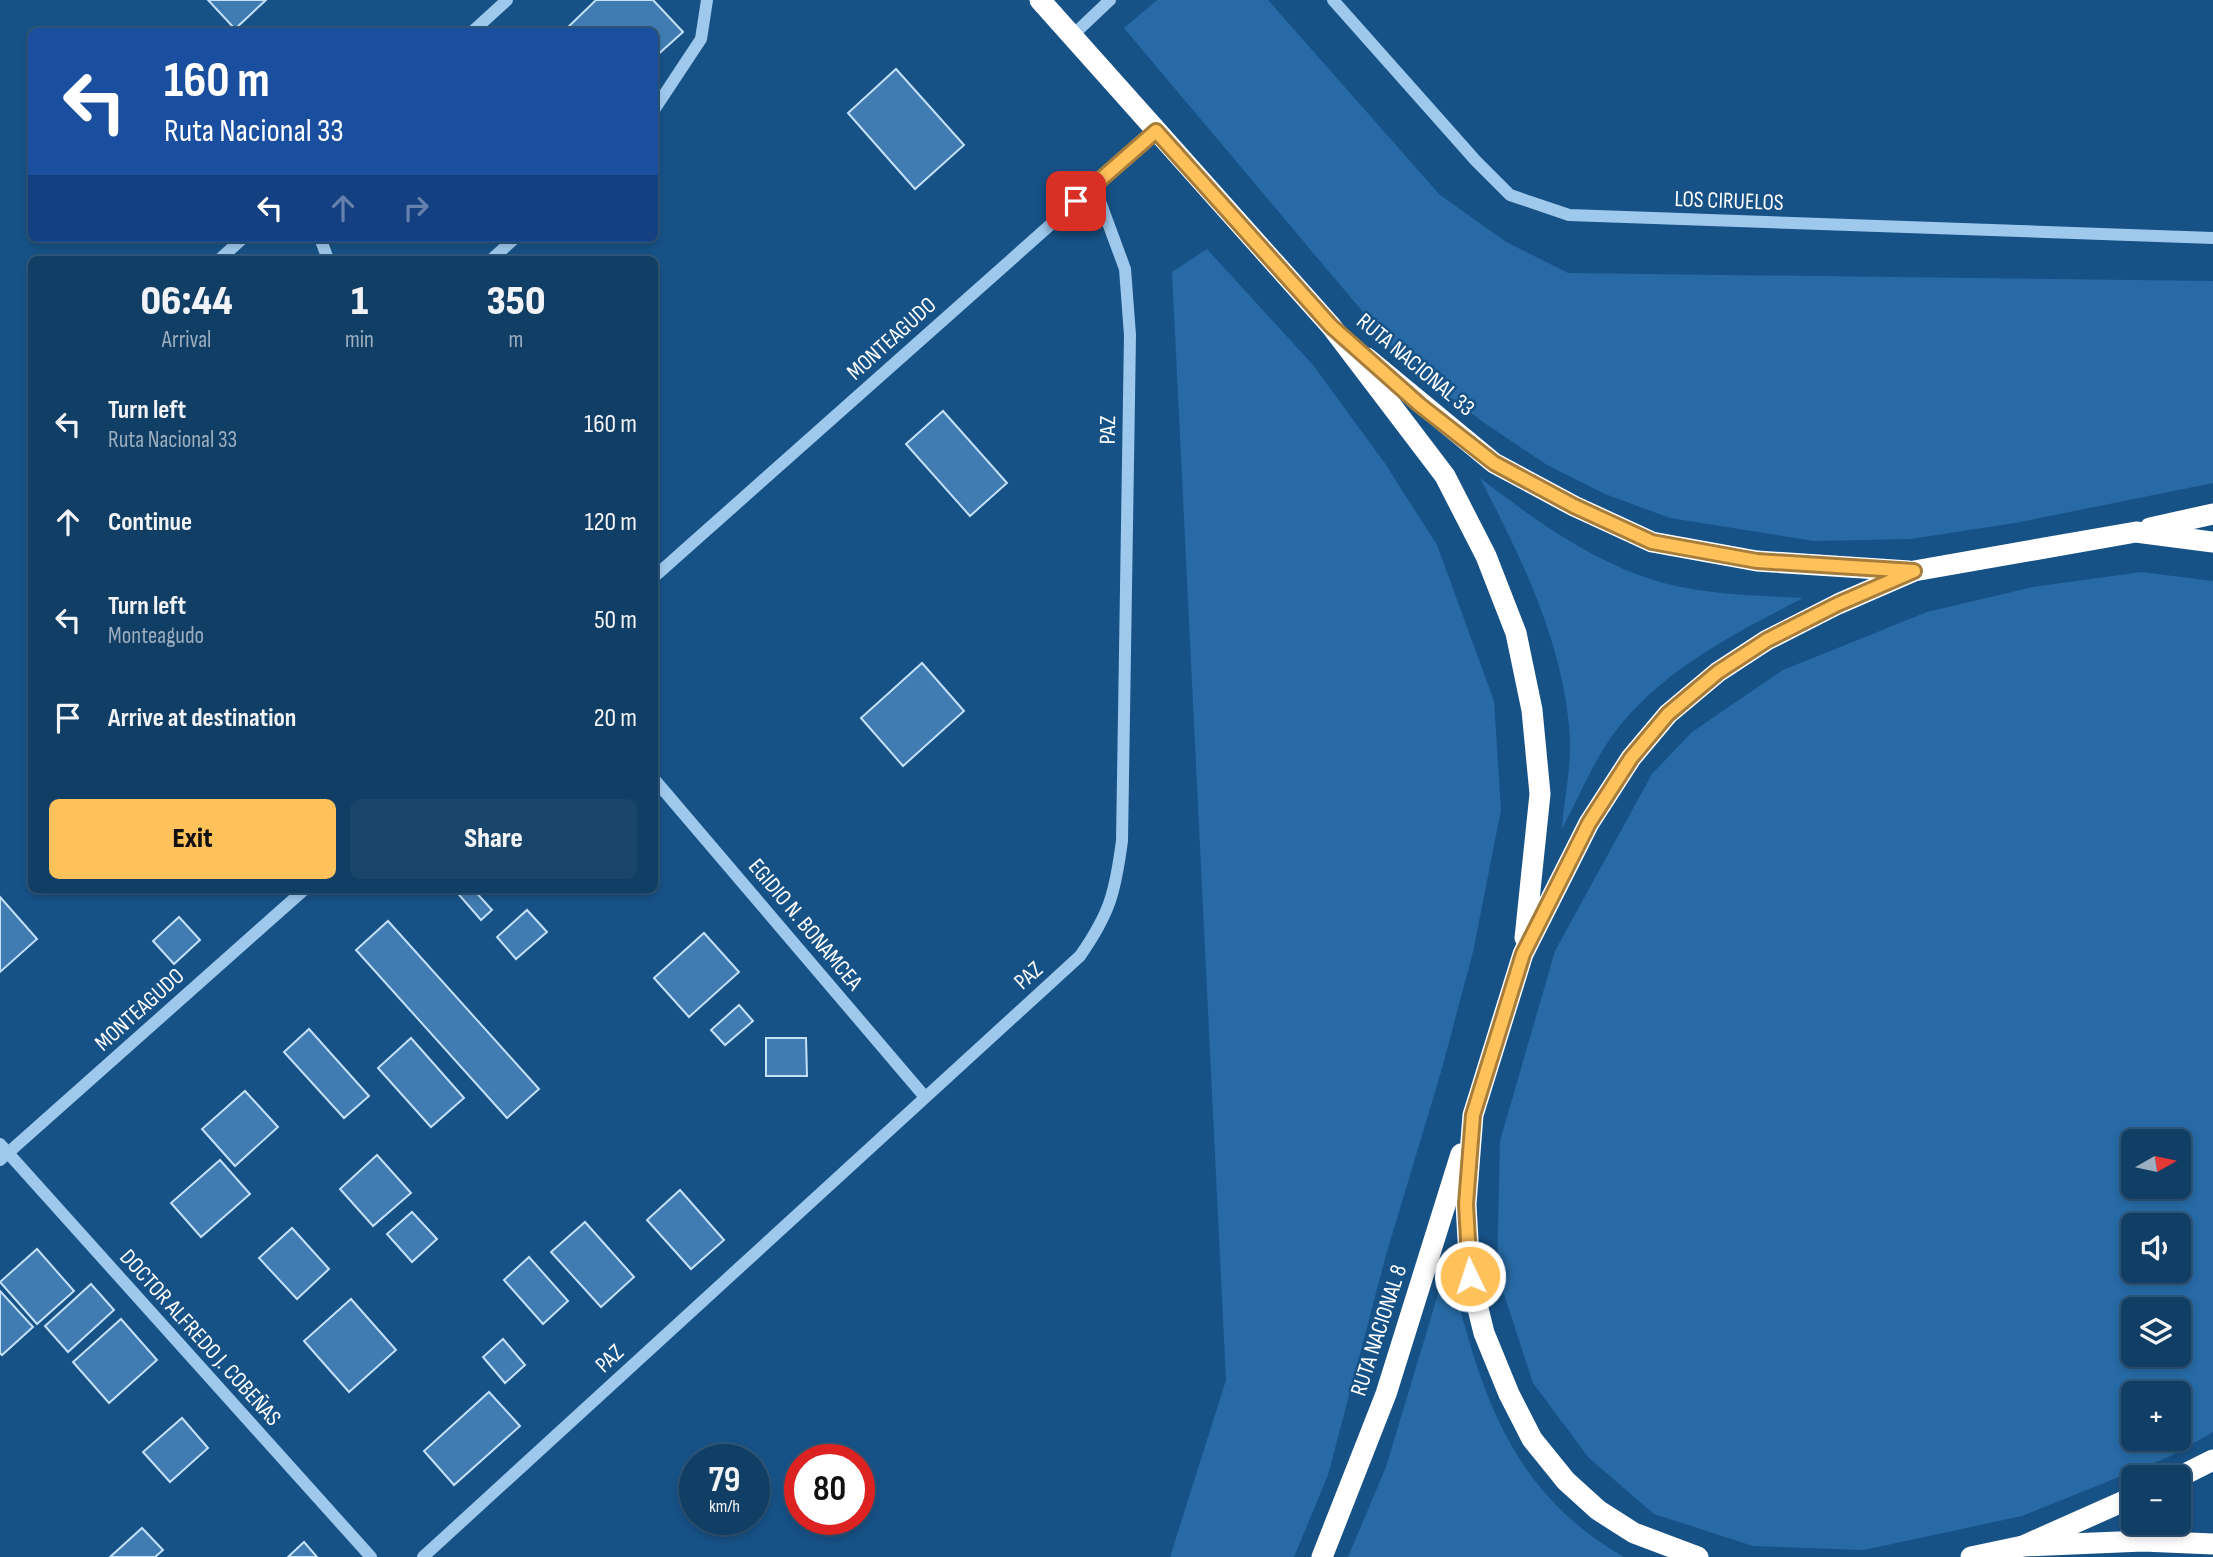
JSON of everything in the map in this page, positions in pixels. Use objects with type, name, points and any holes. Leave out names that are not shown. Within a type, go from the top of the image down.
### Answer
[{"type":"highway","points":[[1040,0],[1331,326]]},
{"type":"highway","name":"RUTA NACIONAL 33","points":[[1331,326],[1420,405],[1494,463],[1574,506],[1652,542],[1757,561],[1914,571]]},
{"type":"highway","name":"RUTA NACIONAL 33","points":[[1331,326],[1445,476],[1486,556],[1516,633],[1532,710],[1540,794],[1523,954]]},
{"type":"highway","points":[[1698,1557],[1634,1533],[1598,1510],[1566,1481],[1532,1439],[1508,1394],[1484,1333],[1470,1276],[1466,1204],[1473,1115],[1523,954],[1589,823],[1631,758],[1668,714],[1718,672],[1767,640],[1838,604],[1914,571],[2136,532],[2213,514]]},
{"type":"highway","points":[[2136,532],[2213,542]]},
{"type":"highway","name":"RUTA NACIONAL 8","points":[[1322,1557],[1387,1394],[1473,1115]]},
{"type":"highway","points":[[2191,1471],[2213,1460]]},
{"type":"highway","points":[[2023,1546],[2121,1502]]},
{"type":"highway","points":[[1971,1557],[2023,1546],[2143,1541],[2213,1544]]},
{"type":"street","points":[[476,28],[507,0]]},
{"type":"street","points":[[658,104],[702,39],[707,0]]},
{"type":"street","points":[[1072,36],[1110,0]]},
{"type":"street","name":"LOS CIRUELOS","points":[[1333,0],[1476,162],[1510,195],[1569,215],[2213,238]]},
{"type":"street","name":"MONTEAGUDO","points":[[658,573],[1156,131]]},
{"type":"street","name":"PAZ","points":[[423,1557],[1080,956],[1104,922],[1115,893],[1122,841],[1130,335],[1125,269],[1094,185]]},
{"type":"street","points":[[223,256],[239,242]]},
{"type":"street","points":[[495,256],[511,242]]},
{"type":"street","name":"EGIDIO N. BONAMCEA","points":[[658,784],[925,1097]]},
{"type":"street","name":"MONTEAGUDO","points":[[3,1153],[300,893]]},
{"type":"street","name":"DOCTOR ALFREDO J. COBEÑAS","points":[[3,1153],[371,1557]]},
{"type":"shaded area","points":[[1157,0],[1268,0],[1440,195],[1506,242],[1568,273],[2213,281],[2213,483],[2015,523],[1910,539],[1814,541],[1670,518],[1605,494],[1547,465],[1483,422],[1405,362],[1124,28]]},
{"type":"shaded area","points":[[1207,249],[1313,365],[1384,462],[1437,545],[1494,701],[1501,810],[1473,952],[1441,1072],[1386,1255],[1328,1475],[1294,1557],[1170,1557],[1226,1380],[1172,272]]},
{"type":"shaded area","points":[[1480,478],[1576,545],[1639,575],[1679,587],[1700,590],[1803,598],[1747,627],[1693,660],[1644,700],[1622,722],[1604,748],[1562,829],[1570,739],[1560,670],[1526,572]]},
{"type":"shaded area","points":[[2141,572],[2213,581],[2213,1432],[2191,1445],[2191,1381],[2121,1381],[2121,1451],[2180,1451],[2149,1465],[2121,1465],[2121,1476],[2022,1516],[1864,1550],[1753,1546],[1654,1514],[1589,1458],[1533,1383],[1497,1273],[1500,1141],[1555,951],[1652,774],[1692,732],[1783,670],[1927,612],[2033,587]]},
{"type":"shaded area","points":[[1448,1261],[1486,1391],[1503,1430],[1524,1466],[1551,1500],[1584,1530],[1624,1557],[1348,1557],[1386,1467]]},
{"type":"building","points":[[208,0],[266,0],[236,28]]},
{"type":"building","points":[[596,0],[653,0],[683,32],[658,54],[658,28],[567,28]]},
{"type":"building","points":[[896,69],[964,145],[915,189],[848,113]]},
{"type":"building","points":[[943,411],[1007,483],[970,516],[906,444]]},
{"type":"building","points":[[922,663],[964,711],[903,766],[861,718]]},
{"type":"building","points":[[457,893],[477,893],[492,910],[481,920]]},
{"type":"building","points":[[0,897],[37,939],[0,972]]},
{"type":"building","points":[[527,910],[547,932],[516,959],[497,937]]},
{"type":"building","points":[[179,917],[200,940],[174,964],[153,941]]},
{"type":"building","points":[[388,921],[539,1089],[507,1118],[356,950]]},
{"type":"building","points":[[704,933],[739,972],[689,1017],[654,978]]},
{"type":"building","points":[[739,1005],[753,1021],[725,1045],[711,1030]]},
{"type":"building","points":[[309,1029],[369,1096],[344,1118],[284,1052]]},
{"type":"building","points":[[411,1038],[464,1098],[431,1127],[378,1068]]},
{"type":"building","points":[[766,1038],[806,1038],[807,1076],[766,1076]]},
{"type":"building","points":[[245,1091],[278,1127],[235,1166],[202,1129]]},
{"type":"building","points":[[377,1155],[411,1193],[373,1226],[340,1189]]},
{"type":"building","points":[[220,1160],[250,1194],[201,1237],[171,1203]]},
{"type":"building","points":[[680,1190],[724,1240],[691,1269],[647,1220]]},
{"type":"building","points":[[412,1212],[437,1239],[412,1262],[387,1234]]},
{"type":"building","points":[[585,1222],[634,1277],[601,1307],[551,1252]]},
{"type":"building","points":[[292,1228],[329,1269],[297,1299],[259,1258]]},
{"type":"building","points":[[37,1249],[74,1291],[37,1324],[0,1282]]},
{"type":"building","points":[[529,1257],[568,1301],[543,1324],[504,1280]]},
{"type":"building","points":[[91,1284],[114,1310],[68,1352],[45,1326]]},
{"type":"building","points":[[0,1291],[33,1327],[2,1355],[0,1353]]},
{"type":"building","points":[[351,1299],[396,1350],[349,1392],[304,1341]]},
{"type":"building","points":[[121,1319],[157,1360],[109,1403],[73,1362]]},
{"type":"building","points":[[503,1339],[525,1365],[505,1383],[483,1357]]},
{"type":"building","points":[[489,1392],[520,1426],[454,1485],[424,1451]]},
{"type":"building","points":[[182,1418],[208,1448],[170,1482],[143,1452]]},
{"type":"building","points":[[142,1528],[163,1550],[155,1557],[110,1557]]},
{"type":"building","points":[[304,1542],[317,1557],[288,1557]]},
{"type":"route","points":[[1076,201],[1156,131],[1331,326],[1420,405],[1494,463],[1574,506],[1652,542],[1757,561],[1914,571],[1838,604],[1767,640],[1718,672],[1668,714],[1631,758],[1589,823],[1523,954],[1473,1115],[1466,1204],[1470,1276]]}]
